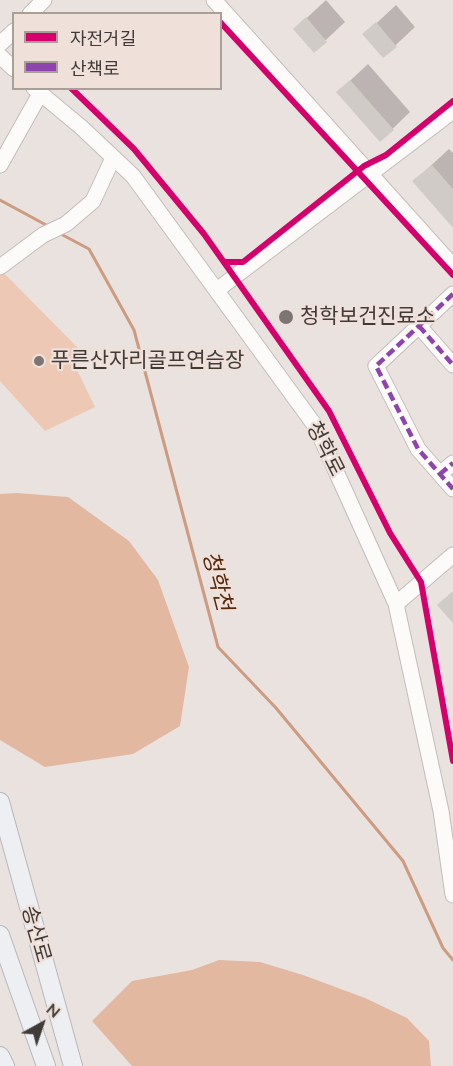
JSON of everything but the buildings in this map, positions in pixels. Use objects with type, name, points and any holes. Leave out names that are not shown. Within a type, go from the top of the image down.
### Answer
[{"type":"main road","name":"송산로","points":[[0,802],[73,1066]]},
{"type":"main road","name":"송산로","points":[[0,935],[46,1066]]},
{"type":"main road","points":[[0,1056],[5,1066]]},
{"type":"street","points":[[214,0],[453,266]]},
{"type":"street","points":[[0,44],[12,33]]},
{"type":"street","points":[[0,56],[12,67]]},
{"type":"street","points":[[0,165],[37,91]]},
{"type":"street","name":"청학로","points":[[37,91],[133,176],[316,427],[396,604],[447,811],[453,895]]},
{"type":"street","points":[[217,290],[453,111]]},
{"type":"street","points":[[0,267],[43,235],[66,224],[93,201],[113,158]]},
{"type":"street","points":[[453,294],[376,366],[418,449],[453,489]]},
{"type":"street","points":[[419,326],[453,365]]},
{"type":"street","points":[[440,474],[453,463]]},
{"type":"street","points":[[396,604],[453,555]]},
{"type":"shaded area","name":"푸른산자리골프연습장","points":[[0,269],[79,349],[78,372],[95,407],[45,431],[0,381]]},
{"type":"shaded area","points":[[0,494],[68,497],[129,541],[158,580],[189,667],[180,726],[133,754],[45,767],[0,740]]},
{"type":"shaded area","points":[[219,960],[260,962],[303,975],[365,998],[407,1018],[429,1041],[431,1066],[132,1066],[92,1021],[132,981],[192,970]]},
{"type":"waterway","name":"청학천","points":[[0,200],[48,226]]},
{"type":"waterway","name":"청학천","points":[[59,233],[89,249],[134,330],[218,647],[276,708],[403,861],[443,948],[453,960]]},
{"type":"marked path","points":[[453,294],[376,366],[418,449],[453,489]]},
{"type":"marked path","points":[[419,326],[453,365]]},
{"type":"marked path","points":[[440,474],[453,463]]},
{"type":"cycle path","points":[[222,24],[453,275]]},
{"type":"cycle path","points":[[73,90],[134,149],[204,234],[329,411],[390,533],[421,582],[453,761]]},
{"type":"cycle path","points":[[225,262],[243,262],[364,166],[386,155],[453,101]]},
{"type":"place","name":"청학보건진료소","points":[[286,317]]},
{"type":"place","name":"푸른산자리골프연습장","points":[[39,361]]}]
